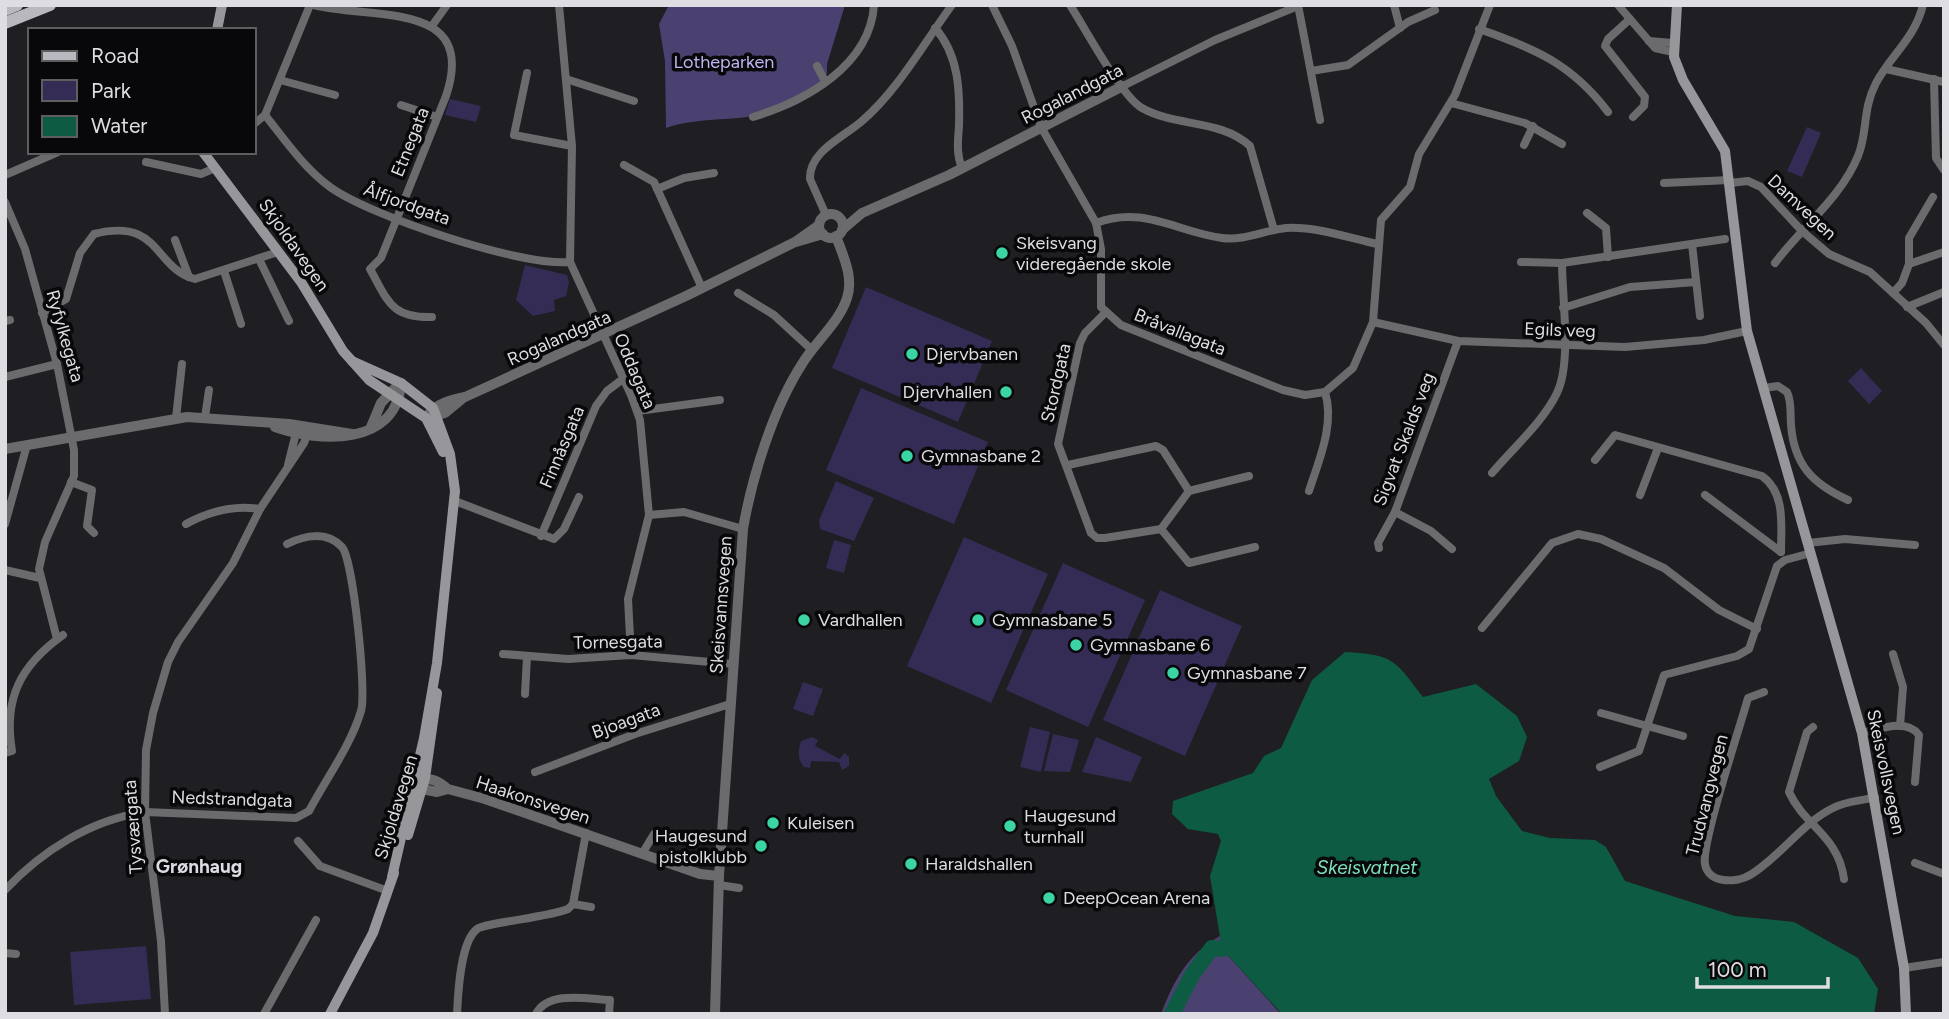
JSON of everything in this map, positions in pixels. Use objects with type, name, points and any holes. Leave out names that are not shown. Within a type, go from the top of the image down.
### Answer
[{"type":"main road","points":[[5,10],[17,5]]},
{"type":"main road","points":[[5,23],[50,5]]},
{"type":"main road","points":[[216,5],[218,24]]},
{"type":"main road","points":[[218,24],[222,5]]},
{"type":"main road","name":"Skeisvollsvegen","points":[[1677,5],[1673,45],[1683,80],[1720,141],[1730,181],[1747,331],[1862,733],[1904,968],[1906,1014]]},
{"type":"main road","points":[[1673,45],[1684,5]]},
{"type":"main road","name":"Skjoldavegen","points":[[211,158],[352,362],[369,380],[388,393],[432,414]]},
{"type":"main road","name":"Skjoldavegen","points":[[330,1014],[362,956],[388,891],[435,727],[437,663],[456,501],[451,467],[432,414],[401,383],[352,362]]},
{"type":"street","points":[[256,122],[265,115],[312,5],[414,15],[435,23],[447,5]]},
{"type":"street","name":"Oddagata","points":[[559,5],[572,146],[570,262],[638,411],[649,514],[628,599],[631,655]]},
{"type":"street","points":[[753,117],[783,107],[852,61],[871,24],[874,5]]},
{"type":"street","points":[[831,215],[810,178],[816,158],[865,119],[952,5]]},
{"type":"street","points":[[992,5],[1012,46],[1041,127],[1096,223],[1101,249],[1099,298],[1105,313]]},
{"type":"street","points":[[1070,5],[1122,86],[1142,108],[1229,132],[1244,141],[1254,153],[1274,230]]},
{"type":"street","points":[[1394,5],[1400,28]]},
{"type":"street","points":[[1309,491],[1328,421],[1329,405],[1325,392],[1353,368],[1373,322],[1377,244],[1381,220],[1410,187],[1419,154],[1451,103],[1490,5]]},
{"type":"street","points":[[1618,5],[1648,41],[1673,45]]},
{"type":"street","points":[[1774,263],[1853,167],[1861,146],[1867,105],[1886,69],[1913,33],[1923,5]]},
{"type":"street","points":[[1298,6],[1320,120]]},
{"type":"street","name":"Rogalandgata","points":[[839,233],[862,214],[961,168],[1215,40],[1298,6]]},
{"type":"street","points":[[1311,71],[1348,65],[1400,28],[1435,10]]},
{"type":"street","points":[[1630,19],[1608,39],[1605,46],[1645,97],[1644,106],[1633,117]]},
{"type":"street","name":"Etnegata","points":[[432,317],[406,316],[396,311],[370,269],[381,258],[450,83],[452,69],[447,42],[435,23]]},
{"type":"street","points":[[935,28],[950,50],[956,69],[959,111],[957,153],[961,168]]},
{"type":"street","points":[[1479,29],[1557,61],[1588,88],[1608,112]]},
{"type":"street","points":[[817,66],[825,81]]},
{"type":"street","points":[[1886,69],[1944,82]]},
{"type":"street","points":[[527,73],[514,135],[572,146]]},
{"type":"street","points":[[566,79],[634,101]]},
{"type":"street","points":[[1934,79],[1940,120],[1936,158],[1944,170]]},
{"type":"street","points":[[280,80],[335,95]]},
{"type":"street","points":[[1451,103],[1533,126],[1562,144]]},
{"type":"street","points":[[401,104],[438,117]]},
{"type":"street","name":"Ålfjordgata","points":[[265,115],[299,157],[327,185],[357,204],[396,219],[526,259],[570,262]]},
{"type":"street","points":[[1524,145],[1533,126]]},
{"type":"street","points":[[5,175],[53,154]]},
{"type":"street","points":[[146,162],[201,174],[211,158]]},
{"type":"street","points":[[624,165],[647,175],[657,189],[702,288]]},
{"type":"street","points":[[657,189],[684,178],[714,173]]},
{"type":"street","points":[[1664,183],[1730,181]]},
{"type":"street","name":"Damvegen","points":[[1730,181],[1755,183],[1802,231],[1836,258],[1864,267],[1944,345]]},
{"type":"street","points":[[1893,293],[1902,283],[1909,264],[1909,238],[1933,197]]},
{"type":"street","name":"Ryfylkegata","points":[[5,202],[25,249],[57,364],[72,437],[75,468],[40,558],[40,578],[60,637],[32,661],[16,683],[12,751],[5,753]]},
{"type":"street","points":[[1587,213],[1606,228],[1608,257]]},
{"type":"street","name":"Rogalandgata","points":[[432,414],[603,336],[795,242],[821,229],[831,215],[862,214]]},
{"type":"street","name":"Skeisvannsvegen","points":[[719,881],[743,529],[776,418],[792,381],[847,299],[849,277],[839,233],[842,221],[831,215]]},
{"type":"street","points":[[1096,223],[1112,217],[1142,216],[1212,236],[1233,239],[1274,230],[1301,229],[1377,244]]},
{"type":"street","points":[[821,229],[839,233]]},
{"type":"street","points":[[42,313],[66,299],[86,241],[100,232],[128,231],[142,236],[189,277],[201,279],[278,252]]},
{"type":"street","points":[[1521,262],[1562,263],[1725,239]]},
{"type":"street","points":[[176,240],[189,277]]},
{"type":"street","points":[[1692,244],[1700,316]]},
{"type":"street","points":[[1909,264],[1944,252]]},
{"type":"street","points":[[259,259],[289,321]]},
{"type":"street","points":[[1492,473],[1556,395],[1562,373],[1564,345],[1562,263]]},
{"type":"street","points":[[224,271],[241,324]]},
{"type":"street","points":[[1563,308],[1630,287],[1696,282]]},
{"type":"street","points":[[1907,307],[1944,292]]},
{"type":"street","points":[[738,293],[774,315],[811,350]]},
{"type":"street","name":"Bråvallagata","points":[[1105,313],[1121,325],[1283,390],[1305,395],[1325,392]]},
{"type":"street","name":"Stordgata","points":[[1105,313],[1085,333],[1080,343],[1058,444],[1091,533],[1097,538],[1161,529]]},
{"type":"street","name":"Egils veg","points":[[1373,322],[1458,341],[1640,347],[1704,340],[1747,331]]},
{"type":"street","name":"Sigvat Skalds veg","points":[[1379,548],[1378,543],[1395,512],[1458,341]]},
{"type":"street","points":[[176,418],[182,363]]},
{"type":"street","points":[[5,377],[57,364]]},
{"type":"street","name":"Finnåsgata","points":[[541,536],[596,406],[607,391],[624,379]]},
{"type":"street","points":[[371,427],[388,393],[401,383]]},
{"type":"street","points":[[5,449],[176,418],[205,417],[265,423],[302,431],[352,434],[391,415],[400,400],[401,383]]},
{"type":"street","points":[[1764,388],[1778,386],[1790,397],[1793,439],[1805,471],[1818,485],[1848,500]]},
{"type":"street","points":[[205,417],[209,390]]},
{"type":"street","points":[[638,411],[720,400]]},
{"type":"street","name":"Tysværgata","points":[[165,1014],[162,952],[145,812],[146,750],[153,713],[168,662],[192,620],[233,563],[260,509],[288,465],[302,431]]},
{"type":"street","points":[[1595,460],[1615,435],[1744,470],[1770,481],[1779,499],[1783,556],[1774,571],[1753,643],[1744,653],[1664,675],[1640,751],[1600,766]]},
{"type":"street","points":[[5,524],[27,445]]},
{"type":"street","points":[[1068,465],[1156,446],[1164,450],[1189,491]]},
{"type":"street","points":[[1640,495],[1658,448]]},
{"type":"street","points":[[1248,476],[1189,491],[1161,529],[1189,563],[1255,547]]},
{"type":"street","points":[[71,482],[92,490],[87,526],[94,533]]},
{"type":"street","points":[[1705,495],[1783,556]]},
{"type":"street","points":[[456,501],[554,540],[579,498]]},
{"type":"street","points":[[186,524],[205,514],[246,507],[260,509]]},
{"type":"street","points":[[649,514],[684,512],[743,529]]},
{"type":"street","points":[[1395,512],[1431,531],[1452,549]]},
{"type":"street","points":[[1493,630],[1483,626],[1552,542],[1578,534],[1601,539],[1664,568],[1719,610],[1757,629]]},
{"type":"street","name":"Nedstrandgata","points":[[5,890],[52,847],[124,815],[145,812],[296,818],[304,816],[356,724],[364,695],[349,558],[339,544],[321,536],[298,539],[287,544]]},
{"type":"street","points":[[1783,556],[1845,539],[1915,545]]},
{"type":"street","points":[[5,570],[40,578]]},
{"type":"street","name":"Tornesgata","points":[[503,654],[527,657],[631,655],[733,663]]},
{"type":"street","points":[[1894,654],[1903,687],[1900,726]]},
{"type":"street","points":[[525,694],[527,657]]},
{"type":"street","name":"Trudvangvegen","points":[[1764,692],[1748,698],[1704,855],[1705,867],[1713,876],[1725,880],[1749,876],[1814,822],[1838,806],[1875,797]]},
{"type":"street","name":"Bjoagata","points":[[535,772],[635,734],[730,704]]},
{"type":"street","points":[[1601,713],[1683,736]]},
{"type":"street","points":[[1862,733],[1900,726],[1912,727],[1920,735],[1915,782]]},
{"type":"street","points":[[1813,727],[1807,732],[1789,792],[1840,856],[1844,879]]},
{"type":"street","name":"Haakonsvegen","points":[[421,783],[437,792],[448,789],[719,881]]},
{"type":"street","points":[[573,904],[586,834]]},
{"type":"street","points":[[642,854],[654,834]]},
{"type":"street","points":[[298,841],[320,866],[388,891]]},
{"type":"street","points":[[1915,863],[1944,874]]},
{"type":"street","points":[[715,1014],[719,881],[739,888]]},
{"type":"street","points":[[457,1014],[463,959],[474,931],[482,926],[559,913],[573,904],[591,907]]},
{"type":"street","points":[[264,1014],[316,920]]},
{"type":"street","points":[[5,953],[16,954]]},
{"type":"street","points":[[1904,968],[1944,962]]},
{"type":"street","points":[[536,1014],[550,1001],[565,998],[610,1000],[609,1014]]},
{"type":"green space","name":"Lotheparken","points":[[669,5],[845,5],[827,64],[827,73],[814,92],[797,104],[777,112],[666,128],[665,61],[659,24]]},
{"type":"green space","points":[[450,99],[481,106],[476,122],[445,115]]},
{"type":"green space","points":[[1807,127],[1821,133],[1802,177],[1787,171]]},
{"type":"green space","points":[[525,265],[567,275],[569,282],[566,296],[554,300],[555,311],[533,316],[516,300]]},
{"type":"green space","name":"Djervbanen","points":[[866,287],[992,341],[958,422],[832,368]]},
{"type":"green space","points":[[1861,368],[1882,391],[1869,404],[1848,381]]},
{"type":"green space","name":"Gymnasbane 2","points":[[861,388],[988,442],[954,524],[826,470]]},
{"type":"green space","points":[[836,481],[874,498],[854,541],[820,529],[819,520]]},
{"type":"green space","name":"Gymnasbane 5","points":[[964,537],[1048,574],[991,703],[907,666]]},
{"type":"green space","points":[[834,540],[851,545],[844,573],[826,568]]},
{"type":"green space","name":"Gymnasbane 6","points":[[1063,563],[1145,600],[1088,727],[1006,690]]},
{"type":"green space","name":"Gymnasbane 7","points":[[1160,590],[1242,626],[1185,756],[1103,720]]},
{"type":"green space","points":[[803,682],[823,689],[813,716],[793,709]]},
{"type":"green space","points":[[1030,727],[1050,732],[1041,772],[1020,767]]},
{"type":"green space","points":[[1053,734],[1079,740],[1070,772],[1044,771]]},
{"type":"green space","points":[[812,737],[818,740],[815,746],[840,759],[844,753],[849,757],[849,766],[842,770],[839,762],[811,761],[810,768],[804,767],[799,758],[801,741]]},
{"type":"green space","points":[[1096,737],[1142,757],[1131,782],[1082,772]]},
{"type":"green space","points":[[1220,936],[1222,949],[1281,1014],[1161,1014],[1183,969],[1199,951]]},
{"type":"green space","points":[[146,946],[151,999],[74,1005],[70,952]]},
{"type":"water","name":"Skeisvatnet","points":[[1345,652],[1374,655],[1392,661],[1423,697],[1476,684],[1517,716],[1527,737],[1519,761],[1489,779],[1496,796],[1522,831],[1550,838],[1595,840],[1606,847],[1625,881],[1735,916],[1794,922],[1858,958],[1878,989],[1874,1014],[1282,1014],[1222,949],[1210,876],[1221,841],[1218,834],[1188,829],[1172,814],[1173,801],[1253,773],[1264,756],[1281,748],[1312,680]]},
{"type":"waterway","points":[[1172,1014],[1192,975],[1212,948],[1222,949]]},
{"type":"place","name":"Skeisvang videregående skole","points":[[1002,253]]},
{"type":"place","name":"Djervbanen","points":[[912,354]]},
{"type":"place","name":"Djervhallen","points":[[1006,392]]},
{"type":"place","name":"Gymnasbane 2","points":[[907,456]]},
{"type":"place","name":"Vardhallen","points":[[804,620]]},
{"type":"place","name":"Gymnasbane 5","points":[[978,620]]},
{"type":"place","name":"Gymnasbane 6","points":[[1076,645]]},
{"type":"place","name":"Gymnasbane 7","points":[[1173,673]]},
{"type":"place","name":"Kuleisen","points":[[773,823]]},
{"type":"place","name":"Haugesund turnhall","points":[[1010,826]]},
{"type":"place","name":"Haugesund pistolklubb","points":[[761,846]]},
{"type":"place","name":"Haraldshallen","points":[[911,864]]},
{"type":"place","name":"DeepOcean Arena","points":[[1049,898]]},
{"type":"district","name":"Grønhaug","points":[[199,866]]}]
